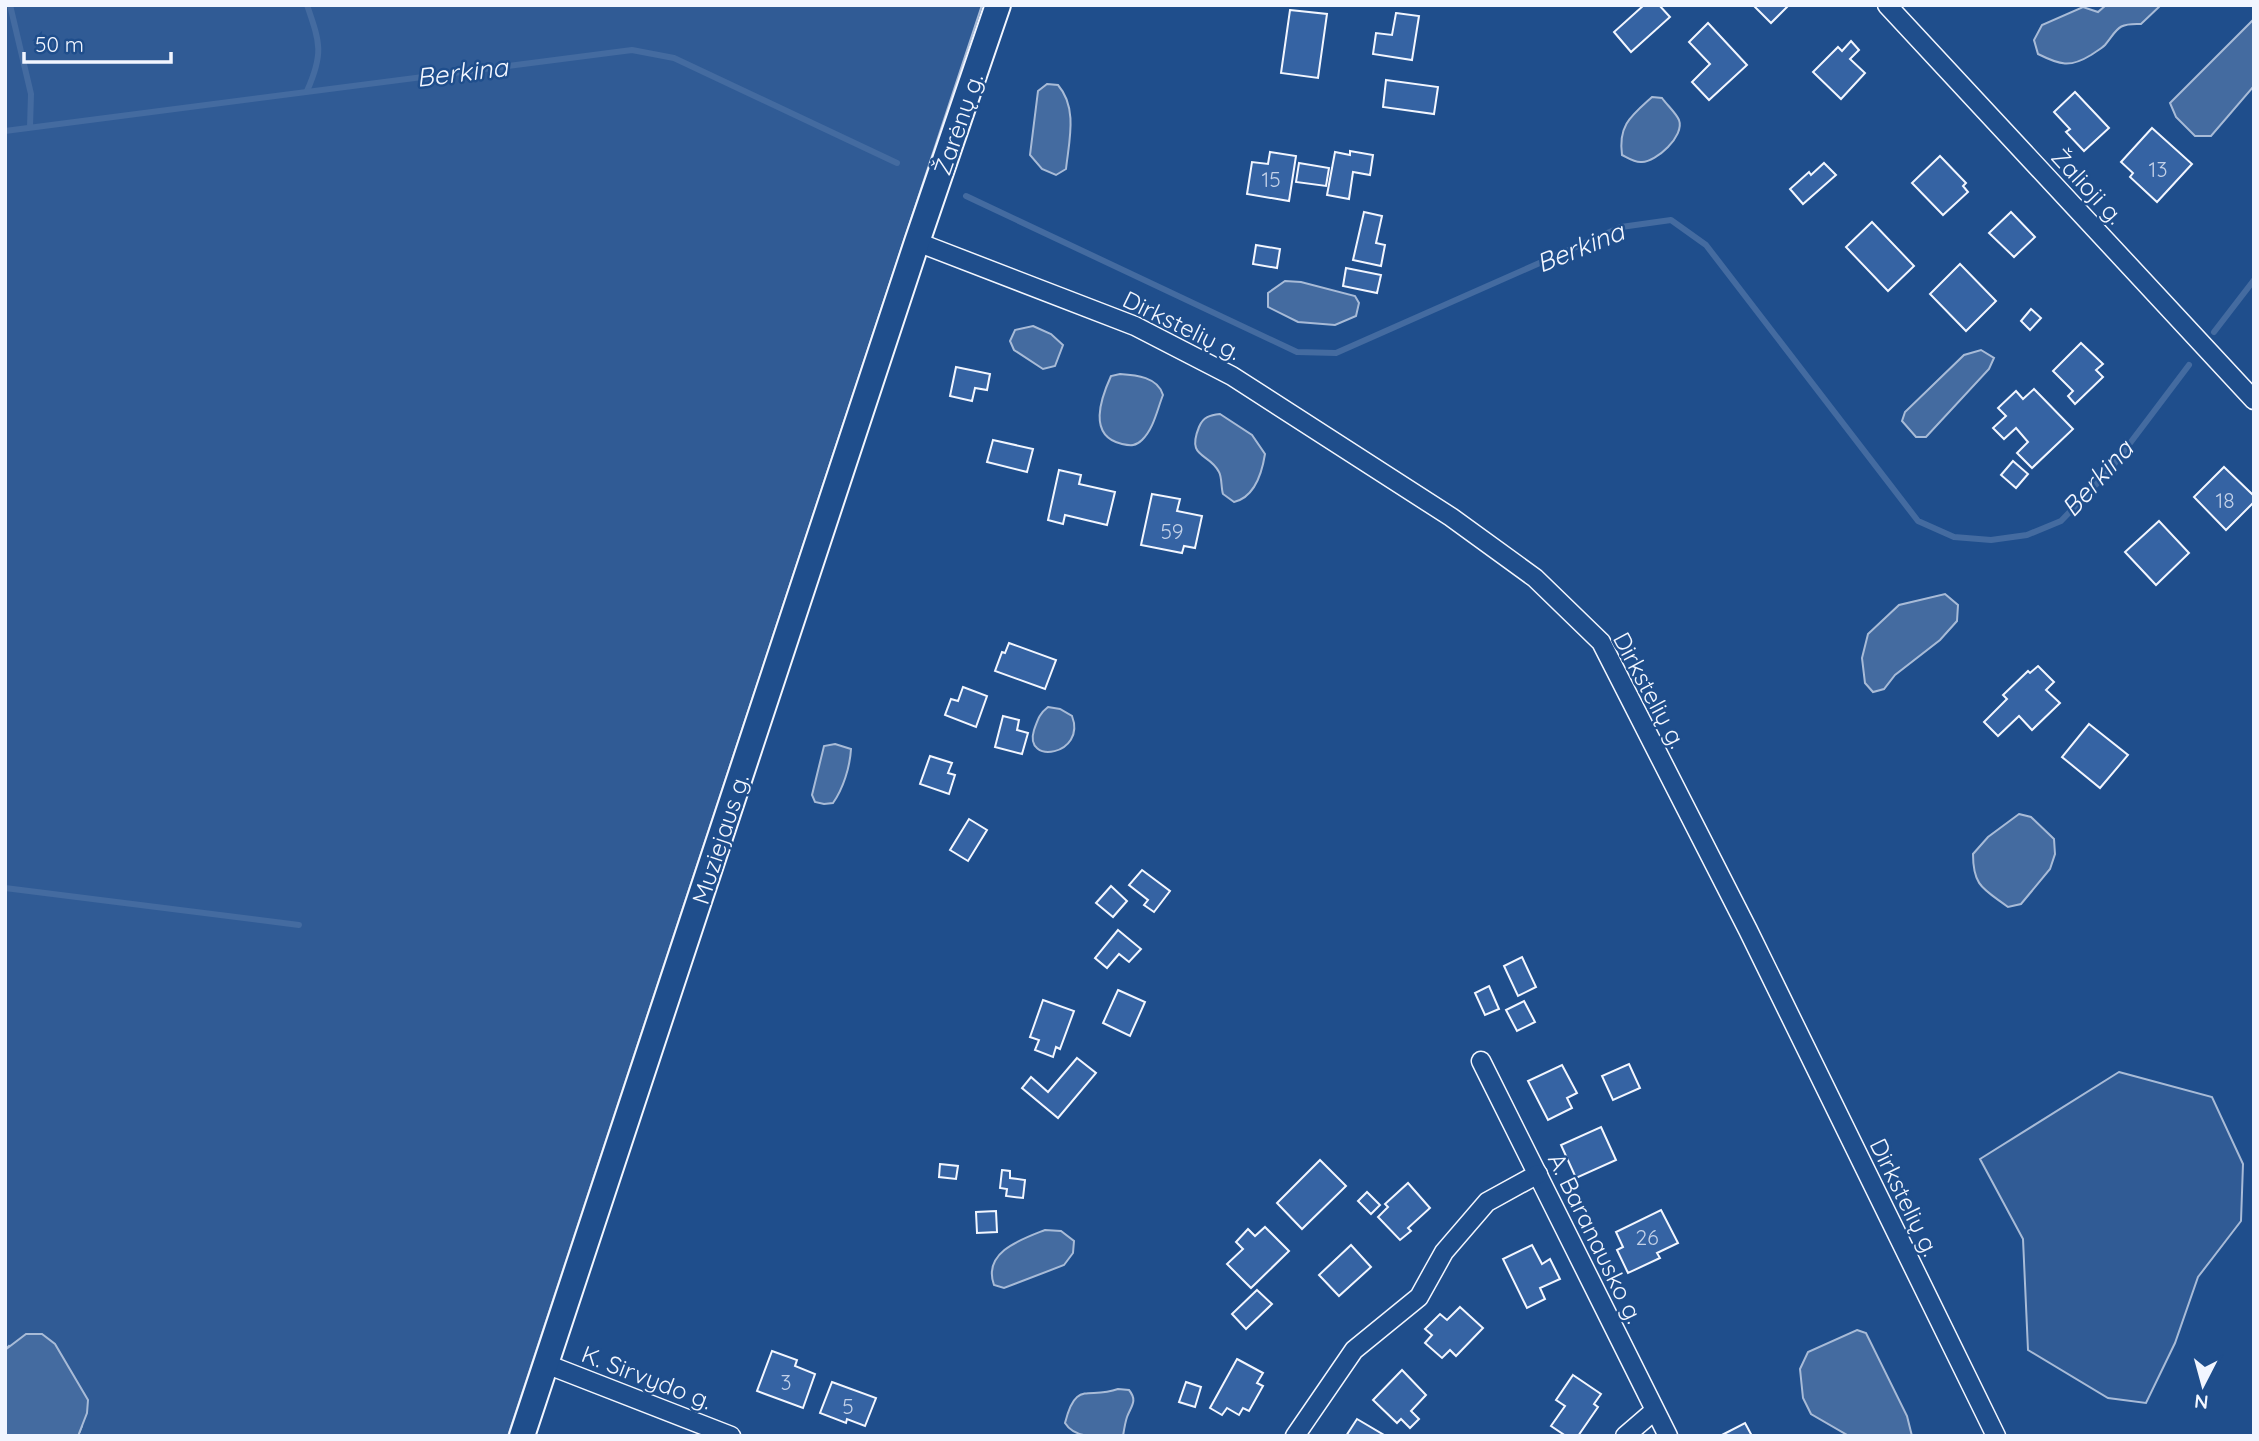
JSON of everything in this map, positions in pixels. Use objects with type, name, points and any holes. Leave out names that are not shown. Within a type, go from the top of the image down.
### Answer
[{"type":"main road","name":"Žarėnų g.","points":[[917,242],[999,5]]},
{"type":"main road","name":"Muziejaus g.","points":[[522,1436],[917,242]]},
{"type":"street","name":"Žalioji g.","points":[[1887,5],[2254,401]]},
{"type":"street","name":"Dirkstelių g.","points":[[917,242],[1135,326],[1232,376],[1462,524],[1535,578],[1601,642],[1748,930],[1996,1436]]},
{"type":"street","name":"A. Baranausko g.","points":[[1481,1061],[1668,1436]]},
{"type":"street","points":[[1295,1436],[1354,1350],[1419,1297],[1444,1252],[1487,1202],[1538,1174]]},
{"type":"street","name":"K. Sirvydo g.","points":[[546,1364],[731,1436]]},
{"type":"street","points":[[1625,1436],[1654,1411]]},
{"type":"shaded area","points":[[5,5],[982,5],[508,1436],[78,1436],[82,1426],[9,1346],[5,1350]]},
{"type":"shaded area","points":[[2106,5],[2161,5],[2141,24],[2122,26],[2102,48],[2077,62],[2059,63],[2038,54],[2034,40],[2042,25],[2083,7],[2098,12]]},
{"type":"shaded area","points":[[2254,19],[2254,86],[2211,136],[2195,136],[2176,117],[2170,103]]},
{"type":"shaded area","points":[[1047,84],[1058,85],[1064,94],[1070,114],[1066,169],[1056,175],[1042,169],[1030,155],[1038,91]]},
{"type":"shaded area","points":[[1652,97],[1662,98],[1678,117],[1680,126],[1674,140],[1661,153],[1648,161],[1637,162],[1622,155],[1622,136],[1632,116]]},
{"type":"shaded area","points":[[1285,281],[1301,282],[1355,296],[1359,303],[1356,316],[1335,325],[1298,322],[1268,307],[1268,293]]},
{"type":"shaded area","points":[[1033,326],[1051,334],[1063,345],[1055,366],[1043,369],[1014,350],[1010,341],[1015,330]]},
{"type":"shaded area","points":[[1981,350],[1994,358],[1989,369],[1926,437],[1916,437],[1902,421],[1905,412],[1964,355]]},
{"type":"shaded area","points":[[1111,376],[1139,376],[1151,381],[1163,395],[1150,430],[1142,440],[1133,445],[1111,440],[1101,425],[1101,405],[1107,385]]},
{"type":"shaded area","points":[[1220,414],[1252,435],[1265,454],[1262,469],[1252,490],[1234,502],[1223,494],[1221,477],[1215,466],[1200,454],[1195,445],[1203,421]]},
{"type":"shaded area","points":[[1945,594],[1958,605],[1957,621],[1940,640],[1895,675],[1884,689],[1873,692],[1865,683],[1862,658],[1868,634],[1899,605]]},
{"type":"shaded area","points":[[1048,707],[1060,709],[1072,716],[1074,729],[1071,740],[1064,747],[1045,752],[1037,748],[1033,741],[1038,720]]},
{"type":"shaded area","points":[[835,744],[851,749],[845,778],[833,803],[815,802],[812,795],[824,746]]},
{"type":"shaded area","points":[[2019,814],[2031,817],[2054,839],[2055,854],[2050,869],[2021,904],[2008,907],[1986,891],[1978,881],[1973,854],[1988,837]]},
{"type":"shaded area","points":[[2119,1072],[2212,1097],[2243,1164],[2241,1221],[2198,1277],[2175,1343],[2146,1403],[2108,1398],[2028,1350],[2023,1239],[1980,1159]]},
{"type":"shaded area","points":[[1045,1230],[1061,1231],[1074,1241],[1073,1253],[1064,1265],[1004,1288],[994,1285],[992,1274],[999,1255],[1006,1248]]},
{"type":"shaded area","points":[[1857,1330],[1866,1333],[1907,1416],[1912,1436],[1849,1436],[1811,1414],[1803,1398],[1800,1369],[1808,1352]]},
{"type":"shaded area","points":[[26,1334],[42,1334],[55,1344],[88,1400],[87,1413],[78,1436],[5,1436],[5,1350]]},
{"type":"shaded area","points":[[1118,1389],[1129,1390],[1133,1397],[1123,1436],[1083,1435],[1070,1429],[1065,1423],[1069,1409],[1079,1396]]},
{"type":"building","points":[[1644,5],[1659,5],[1670,17],[1631,52],[1614,32]]},
{"type":"building","points":[[1753,5],[1789,5],[1771,23]]},
{"type":"building","points":[[1290,10],[1327,14],[1318,78],[1281,73]]},
{"type":"building","points":[[1396,13],[1419,16],[1412,60],[1373,54],[1376,33],[1392,35]]},
{"type":"building","points":[[1708,23],[1747,65],[1709,100],[1692,82],[1710,64],[1689,42]]},
{"type":"building","points":[[1851,41],[1859,50],[1850,59],[1865,73],[1841,99],[1813,72],[1838,47],[1842,51]]},
{"type":"building","points":[[1386,80],[1438,87],[1434,114],[1383,107]]},
{"type":"building","points":[[2075,92],[2109,128],[2084,151],[2066,132],[2070,129],[2054,112]]},
{"type":"building","points":[[2152,128],[2192,164],[2157,202],[2130,177],[2133,173],[2121,162]]},
{"type":"building","points":[[1350,151],[1373,155],[1370,175],[1353,172],[1349,199],[1327,195],[1335,152],[1350,155]]},
{"type":"building","points":[[1270,152],[1296,156],[1289,201],[1247,194],[1252,162],[1268,164]]},
{"type":"building","points":[[1940,156],[1966,183],[1963,186],[1968,192],[1943,215],[1912,183]]},
{"type":"building","points":[[1299,163],[1329,168],[1326,186],[1296,182]]},
{"type":"building","points":[[1824,163],[1836,175],[1803,204],[1790,189]]},
{"type":"building","points":[[1364,212],[1382,216],[1376,243],[1385,245],[1381,266],[1353,260]]},
{"type":"building","points":[[2011,212],[2035,237],[2014,257],[1989,233]]},
{"type":"building","points":[[1872,222],[1914,266],[1888,291],[1846,247]]},
{"type":"building","points":[[1256,245],[1280,249],[1277,268],[1253,264]]},
{"type":"building","points":[[1960,264],[1996,301],[1966,331],[1930,294]]},
{"type":"building","points":[[1346,268],[1381,275],[1377,293],[1343,286]]},
{"type":"building","points":[[2031,309],[2041,318],[2030,330],[2021,321]]},
{"type":"building","points":[[2081,343],[2103,364],[2096,370],[2103,377],[2075,404],[2068,396],[2073,391],[2053,371]]},
{"type":"building","points":[[956,367],[990,374],[987,390],[975,388],[972,401],[950,396]]},
{"type":"building","points":[[2034,389],[2073,429],[2032,468],[2017,453],[2028,442],[2016,428],[2004,439],[1993,428],[2006,416],[1998,408],[2016,391],[2023,399]]},
{"type":"building","points":[[993,440],[1033,449],[1027,472],[987,462]]},
{"type":"building","points":[[2013,461],[2028,474],[2016,488],[2001,475]]},
{"type":"building","points":[[2224,467],[2254,496],[2254,502],[2226,530],[2194,497]]},
{"type":"building","points":[[1059,470],[1081,475],[1079,484],[1115,492],[1107,525],[1065,515],[1063,524],[1048,520]]},
{"type":"building","points":[[1152,494],[1180,499],[1177,511],[1202,516],[1195,548],[1184,546],[1182,553],[1141,545]]},
{"type":"building","points":[[2159,521],[2189,553],[2156,585],[2125,552]]},
{"type":"building","points":[[1009,643],[1056,660],[1045,689],[995,671],[1002,652],[1005,653]]},
{"type":"building","points":[[2038,666],[2054,682],[2046,690],[2060,703],[2032,730],[2019,716],[1998,736],[1984,722],[2007,699],[2003,695],[2028,671],[2030,673]]},
{"type":"building","points":[[963,687],[987,696],[976,727],[945,715],[951,699],[958,701]]},
{"type":"building","points":[[1003,716],[1019,720],[1017,730],[1028,733],[1022,754],[995,747]]},
{"type":"building","points":[[2089,724],[2128,755],[2100,788],[2062,757]]},
{"type":"building","points":[[930,756],[952,763],[948,773],[955,775],[949,794],[920,784]]},
{"type":"building","points":[[969,819],[987,830],[968,861],[950,850]]},
{"type":"building","points":[[1142,870],[1170,891],[1154,912],[1144,905],[1148,900],[1129,885]]},
{"type":"building","points":[[1111,886],[1127,901],[1113,917],[1096,903]]},
{"type":"building","points":[[1118,930],[1141,949],[1129,962],[1119,954],[1107,968],[1095,958]]},
{"type":"building","points":[[1522,957],[1536,987],[1518,996],[1504,966]]},
{"type":"building","points":[[1489,986],[1499,1009],[1485,1015],[1475,993]]},
{"type":"building","points":[[1118,990],[1145,1002],[1130,1036],[1103,1023]]},
{"type":"building","points":[[1043,1000],[1074,1011],[1060,1049],[1056,1047],[1053,1057],[1035,1050],[1039,1040],[1030,1037]]},
{"type":"building","points":[[1524,1001],[1535,1022],[1517,1031],[1506,1010]]},
{"type":"building","points":[[1077,1058],[1096,1073],[1058,1118],[1022,1088],[1031,1077],[1048,1092]]},
{"type":"building","points":[[1629,1064],[1640,1088],[1613,1100],[1602,1076]]},
{"type":"building","points":[[1562,1065],[1577,1093],[1567,1098],[1572,1108],[1548,1120],[1528,1081]]},
{"type":"building","points":[[1601,1127],[1616,1160],[1576,1178],[1561,1145]]},
{"type":"building","points":[[1320,1160],[1346,1186],[1302,1229],[1277,1203]]},
{"type":"building","points":[[940,1164],[958,1166],[956,1179],[939,1177]]},
{"type":"building","points":[[1002,1170],[1010,1171],[1010,1178],[1025,1180],[1023,1198],[1006,1196],[1007,1189],[1000,1188]]},
{"type":"building","points":[[1408,1183],[1430,1208],[1408,1228],[1411,1231],[1400,1240],[1378,1217],[1388,1207],[1385,1204]]},
{"type":"building","points":[[1367,1192],[1380,1205],[1371,1214],[1358,1201]]},
{"type":"building","points":[[1661,1210],[1678,1243],[1657,1253],[1660,1258],[1628,1273],[1617,1250],[1623,1247],[1616,1232]]},
{"type":"building","points":[[996,1211],[997,1232],[977,1233],[976,1212]]},
{"type":"building","points":[[1265,1227],[1289,1251],[1251,1288],[1227,1264],[1243,1249],[1236,1242],[1248,1229],[1255,1236]]},
{"type":"building","points":[[1351,1245],[1371,1267],[1339,1296],[1319,1275]]},
{"type":"building","points":[[1532,1245],[1542,1264],[1550,1259],[1560,1279],[1540,1288],[1545,1299],[1527,1308],[1503,1259]]},
{"type":"building","points":[[1257,1290],[1272,1304],[1246,1329],[1232,1314]]},
{"type":"building","points":[[1460,1307],[1483,1328],[1456,1356],[1450,1350],[1442,1358],[1425,1343],[1432,1335],[1425,1329],[1440,1314],[1447,1320]]},
{"type":"building","points":[[772,1351],[797,1360],[795,1366],[815,1374],[803,1408],[757,1391]]},
{"type":"building","points":[[1237,1359],[1263,1373],[1257,1383],[1263,1386],[1249,1411],[1243,1408],[1239,1415],[1227,1408],[1222,1415],[1210,1408]]},
{"type":"building","points":[[1402,1370],[1426,1395],[1411,1411],[1419,1419],[1410,1428],[1401,1419],[1397,1423],[1373,1400]]},
{"type":"building","points":[[1573,1375],[1601,1394],[1594,1404],[1598,1407],[1578,1436],[1566,1436],[1551,1426],[1565,1406],[1556,1400]]},
{"type":"building","points":[[832,1382],[876,1398],[865,1426],[847,1419],[846,1423],[820,1413]]},
{"type":"building","points":[[1186,1382],[1201,1387],[1195,1407],[1179,1402]]},
{"type":"building","points":[[1357,1419],[1384,1435],[1346,1436]]},
{"type":"building","points":[[1745,1423],[1752,1436],[1720,1436]]},
{"type":"waterway","points":[[10,5],[31,94],[30,127]]},
{"type":"waterway","points":[[307,5],[315,29],[318,57],[307,91]]},
{"type":"waterway","name":"Berkina","points":[[5,131],[632,50],[674,58],[897,163]]},
{"type":"waterway","name":"Berkina","points":[[966,196],[1297,352],[1336,353],[1621,227],[1671,220],[1706,245],[1918,521],[1954,537],[1991,540],[2027,535],[2061,521],[2109,471],[2189,365]]},
{"type":"waterway","name":"Berkina","points":[[2214,332],[2254,280]]},
{"type":"waterway","points":[[5,888],[299,925]]}]
